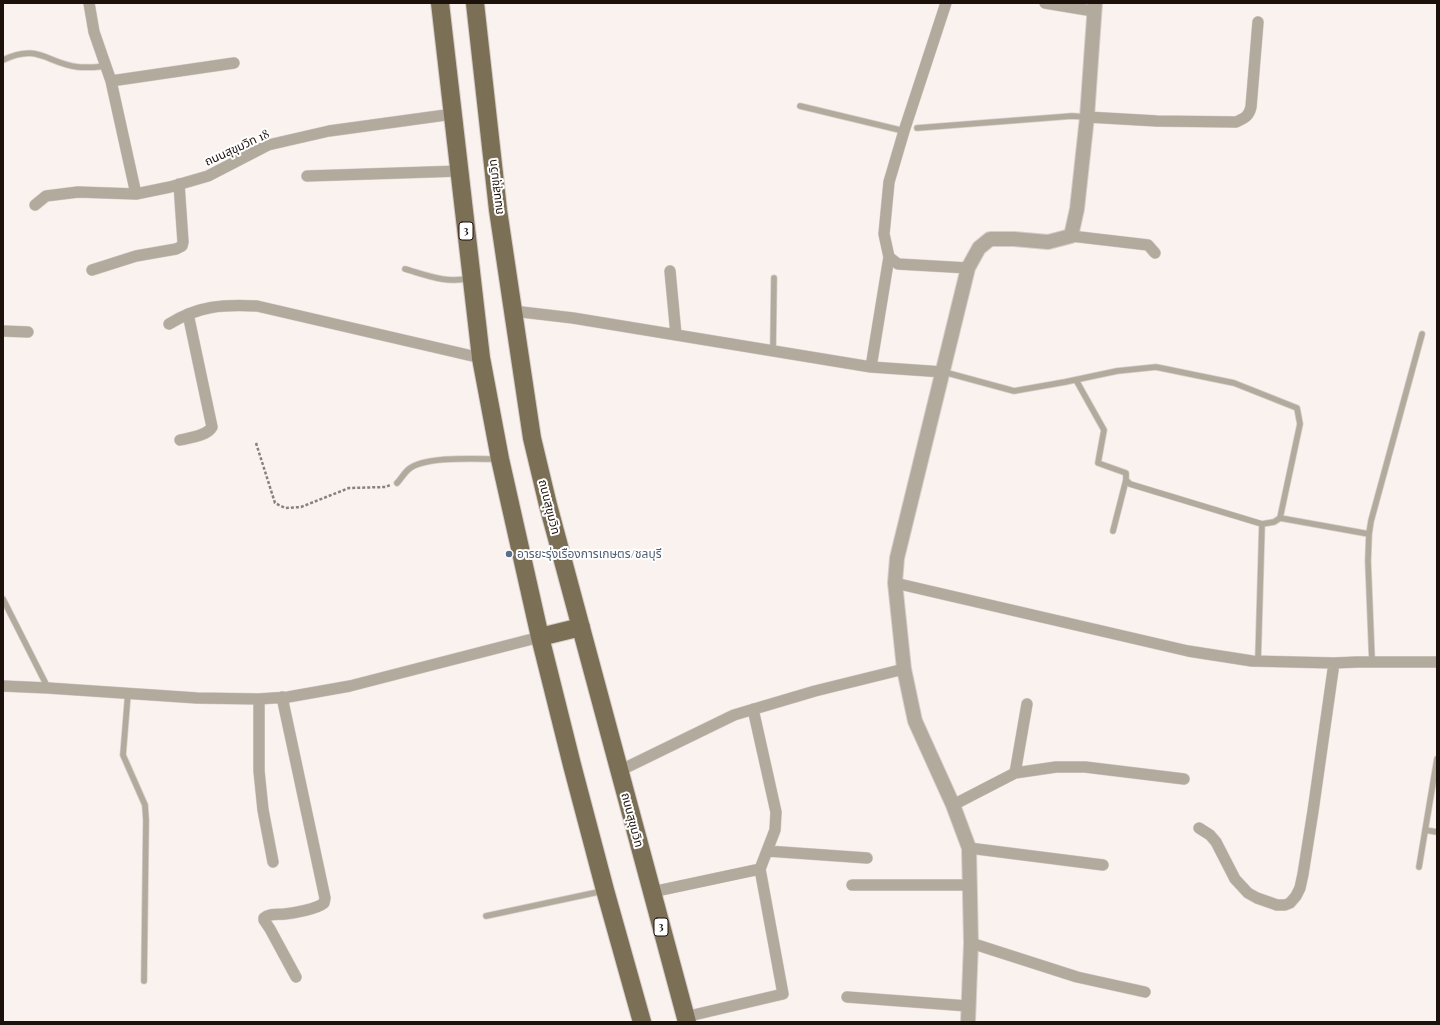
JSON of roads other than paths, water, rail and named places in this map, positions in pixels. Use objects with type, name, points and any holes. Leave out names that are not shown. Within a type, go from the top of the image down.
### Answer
[{"type":"main road","name":"3","points":[[440,3],[481,358],[500,459],[540,637],[605,890],[642,1022]]},
{"type":"main road","name":"ถนนสุขุมวิท","points":[[475,3],[498,210],[532,438],[548,505],[686,1020]]},
{"type":"main road","points":[[540,637],[581,627]]},
{"type":"street","points":[[89,3],[94,32],[111,81],[136,194]]},
{"type":"street","points":[[871,367],[889,256],[884,234],[888,182],[946,3]]},
{"type":"street","points":[[1045,3],[1094,7],[1087,117],[1077,209],[1071,236]]},
{"type":"street","points":[[1087,117],[1157,121],[1236,122],[1245,118],[1249,114],[1251,106],[1258,22]]},
{"type":"street","points":[[111,81],[234,63]]},
{"type":"street","name":"ถนนสุขุมวิท 18","points":[[35,205],[46,196],[78,192],[136,194],[208,176],[268,145],[329,131],[453,114]]},
{"type":"street","points":[[307,176],[460,171]]},
{"type":"street","points":[[92,270],[136,256],[176,249],[182,246],[179,184]]},
{"type":"street","points":[[968,1022],[971,943],[969,848],[953,805],[915,721],[904,669],[895,583],[896,558],[944,372],[968,268],[979,248],[990,239],[1014,239],[1048,242],[1071,236],[1148,245],[1155,253]]},
{"type":"street","points":[[889,256],[898,264],[968,268]]},
{"type":"street","points":[[670,271],[676,335]]},
{"type":"street","points":[[169,324],[188,314],[209,308],[232,304],[257,306],[481,358]]},
{"type":"street","points":[[513,311],[573,318],[871,367],[944,372]]},
{"type":"street","points":[[180,440],[205,433],[211,430],[212,427],[188,314]]},
{"type":"street","points":[[3,331],[28,332]]},
{"type":"street","points":[[895,583],[1188,651],[1258,661],[1334,663],[1372,661],[1437,662]]},
{"type":"street","points":[[3,686],[197,698],[259,699],[282,697],[350,686],[540,637]]},
{"type":"street","points":[[1198,828],[1210,835],[1216,842],[1235,879],[1248,893],[1277,905],[1284,905],[1296,896],[1301,881],[1310,832],[1334,663]]},
{"type":"street","points":[[619,771],[734,715],[904,669]]},
{"type":"street","points":[[282,697],[325,898],[324,903],[318,907],[287,914],[267,915],[264,918],[296,977]]},
{"type":"street","points":[[259,699],[259,771],[263,810],[273,862]]},
{"type":"street","points":[[1015,773],[1027,704]]},
{"type":"street","points":[[686,1020],[783,994],[760,868],[775,830],[776,812],[753,709]]},
{"type":"street","points":[[953,805],[1015,773],[1056,767],[1078,766],[1184,779]]},
{"type":"street","points":[[969,848],[1103,865]]},
{"type":"street","points":[[767,851],[867,858]]},
{"type":"street","points":[[652,892],[760,868]]},
{"type":"street","points":[[852,885],[970,885]]},
{"type":"street","points":[[971,943],[1077,977],[1145,992]]},
{"type":"street","points":[[847,997],[968,1006]]},
{"type":"lane","points":[[3,60],[23,53],[31,53],[77,67],[91,68],[106,66]]},
{"type":"lane","points":[[800,106],[904,131]]},
{"type":"lane","points":[[916,128],[1072,116],[1087,117]]},
{"type":"lane","points":[[405,269],[450,280],[461,280],[472,277]]},
{"type":"lane","points":[[773,351],[774,278]]},
{"type":"lane","points":[[1372,661],[1368,561],[1369,534],[1371,521],[1422,334]]},
{"type":"lane","points":[[944,372],[1014,390],[1076,380],[1117,371],[1156,367],[1234,382],[1298,408],[1300,424],[1280,518]]},
{"type":"lane","points":[[1076,380],[1104,430],[1098,463],[1126,474],[1126,480],[1113,530]]},
{"type":"lane","points":[[397,483],[409,469],[421,463],[442,460],[500,459]]},
{"type":"lane","points":[[1126,480],[1130,484],[1262,524],[1274,522],[1280,518],[1369,534]]},
{"type":"lane","points":[[1258,661],[1262,524]]},
{"type":"lane","points":[[3,599],[48,688]]},
{"type":"lane","points":[[128,693],[123,755],[145,805],[146,820],[144,981]]},
{"type":"lane","points":[[1418,867],[1437,758]]},
{"type":"lane","points":[[1425,830],[1437,832]]},
{"type":"lane","points":[[486,916],[605,890]]},
{"type":"place","name":"อารยะรุ่งเรืองการเกษตร/ชลบุรี","points":[[509,554]]}]
